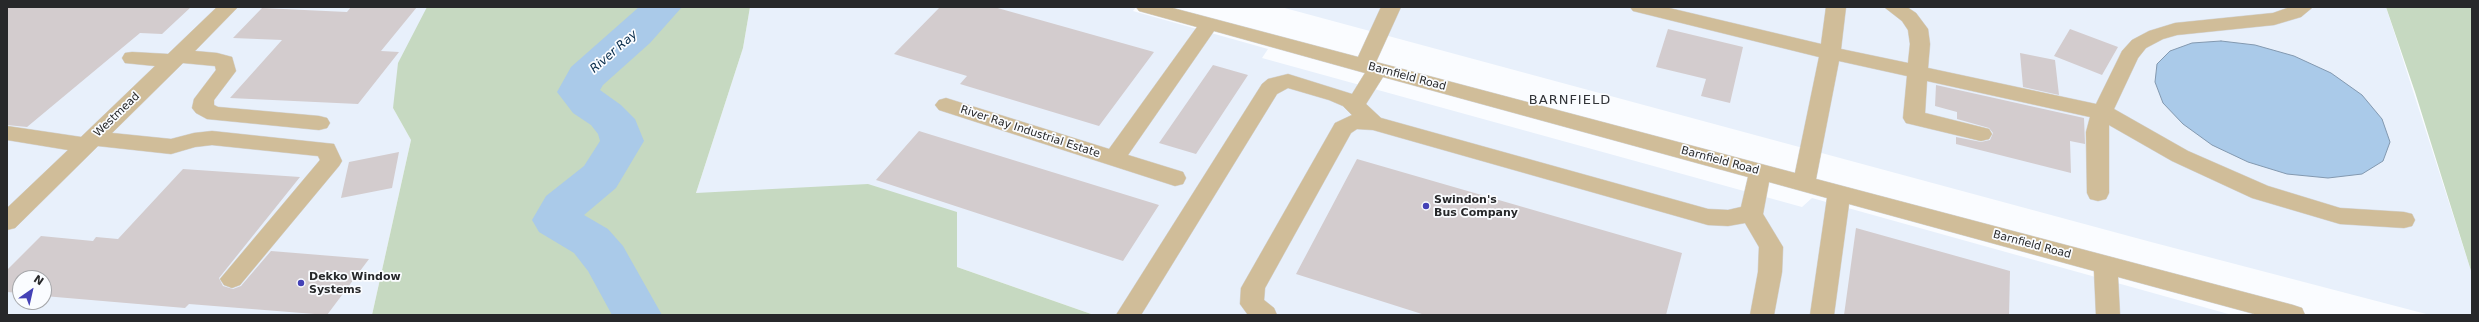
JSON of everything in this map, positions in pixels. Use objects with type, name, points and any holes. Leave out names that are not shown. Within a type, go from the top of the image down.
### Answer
[{"type":"street","name":"Westmead","points":[[7,222],[228,7]]},
{"type":"street","name":"Barnfield Road","points":[[1146,7],[2293,315]]},
{"type":"street","points":[[1355,105],[1371,67],[1392,7]]},
{"type":"street","points":[[1640,7],[1830,53],[2102,112],[2180,156],[2260,192],[2290,195],[2340,216],[2404,220]]},
{"type":"street","points":[[1804,184],[1830,53],[1836,7]]},
{"type":"street","points":[[1894,7],[1909,17],[1918,29],[1920,44],[1914,118],[1981,134]]},
{"type":"street","points":[[2098,193],[2097,132],[2102,112],[2129,56],[2139,44],[2156,35],[2175,29],[2274,19],[2294,13],[2302,7]]},
{"type":"street","name":"River Ray Industrial Estate","points":[[1114,158],[1209,24]]},
{"type":"street","points":[[132,58],[217,59],[225,62],[226,70],[204,99],[203,108],[214,114],[319,123]]},
{"type":"street","points":[[1128,315],[1269,90],[1275,84],[1288,81],[1336,95],[1355,105],[1373,123]]},
{"type":"street","name":"River Ray Industrial Estate","points":[[946,105],[1175,178]]},
{"type":"street","points":[[1238,315],[1343,128],[1353,122],[1373,123],[1708,217],[1728,218],[1751,214]]},
{"type":"street","points":[[7,133],[171,147],[194,140],[212,138],[326,149],[331,162],[232,279]]},
{"type":"street","points":[[1760,172],[1751,214],[1771,247],[1770,272],[1762,315]]},
{"type":"street","points":[[1822,315],[1839,194]]},
{"type":"street","points":[[2106,265],[2108,315]]},
{"type":"street","points":[[1253,288],[1252,304],[1266,315]]},
{"type":"shaded area","points":[[7,7],[427,7],[393,108],[411,140],[372,315],[7,315]]},
{"type":"shaded area","points":[[750,7],[1136,7],[1133,11],[1268,49],[1262,58],[1802,207],[1812,198],[2232,315],[1094,315],[957,267],[696,193],[743,48]]},
{"type":"shaded area","points":[[1281,7],[2386,7],[2472,274],[2472,315],[2430,315],[2151,242]]},
{"type":"green space","points":[[427,7],[750,7],[743,48],[696,193],[868,184],[957,212],[957,267],[1094,315],[372,315],[411,140],[393,108],[398,63]]},
{"type":"green space","points":[[2386,7],[2472,7],[2472,274],[2415,92]]},
{"type":"water","points":[[2221,41],[2255,45],[2294,56],[2331,73],[2362,95],[2382,119],[2390,142],[2383,161],[2362,174],[2328,178],[2287,174],[2248,162],[2212,145],[2183,124],[2163,103],[2155,82],[2157,64],[2170,51],[2192,43]]},
{"type":"building","points":[[7,7],[191,7],[162,34],[140,33],[27,127],[7,125]]},
{"type":"building","points":[[351,7],[417,7],[381,51],[399,52],[358,104],[230,98],[282,40],[233,38],[262,8],[347,12]]},
{"type":"building","points":[[940,7],[994,7],[1154,52],[1099,126],[960,84],[967,76],[894,54]]},
{"type":"building","points":[[1668,29],[1743,47],[1730,103],[1701,96],[1706,79],[1656,67]]},
{"type":"building","points":[[2070,29],[2118,47],[2102,75],[2054,56]]},
{"type":"building","points":[[2020,53],[2055,60],[2059,95],[2023,87]]},
{"type":"building","points":[[1213,65],[1248,75],[1196,154],[1159,143]]},
{"type":"building","points":[[1936,85],[2084,118],[2085,144],[2070,141],[2071,173],[1956,144],[1956,137],[1981,142],[1990,140],[1993,133],[1989,128],[1957,119],[1957,112],[1935,106]]},
{"type":"building","points":[[919,131],[1159,205],[1123,261],[876,180]]},
{"type":"building","points":[[399,152],[392,188],[341,198],[349,162]]},
{"type":"building","name":"Swindon's Bus Company","points":[[1357,159],[1682,253],[1666,315],[1425,315],[1296,274]]},
{"type":"building","points":[[183,169],[300,177],[219,278],[223,286],[233,289],[241,286],[271,251],[369,259],[327,315],[189,304],[185,308],[52,297],[52,270],[12,270],[12,292],[7,292],[7,270],[41,236],[93,241],[96,237],[118,239]]},
{"type":"building","points":[[1856,228],[2010,271],[2009,315],[1844,315]]},
{"type":"waterway","name":"River Ray","points":[[637,315],[606,259],[591,241],[556,220],[562,208],[600,177],[622,141],[619,130],[606,115],[588,103],[578,92],[586,77],[636,34],[662,7]]},
{"type":"place","name":"Swindon's Bus Company","points":[[1426,206]]},
{"type":"place","name":"Dekko Window Systems","points":[[301,283]]},
{"type":"district","name":"BARNFIELD","points":[[1570,101]]}]
